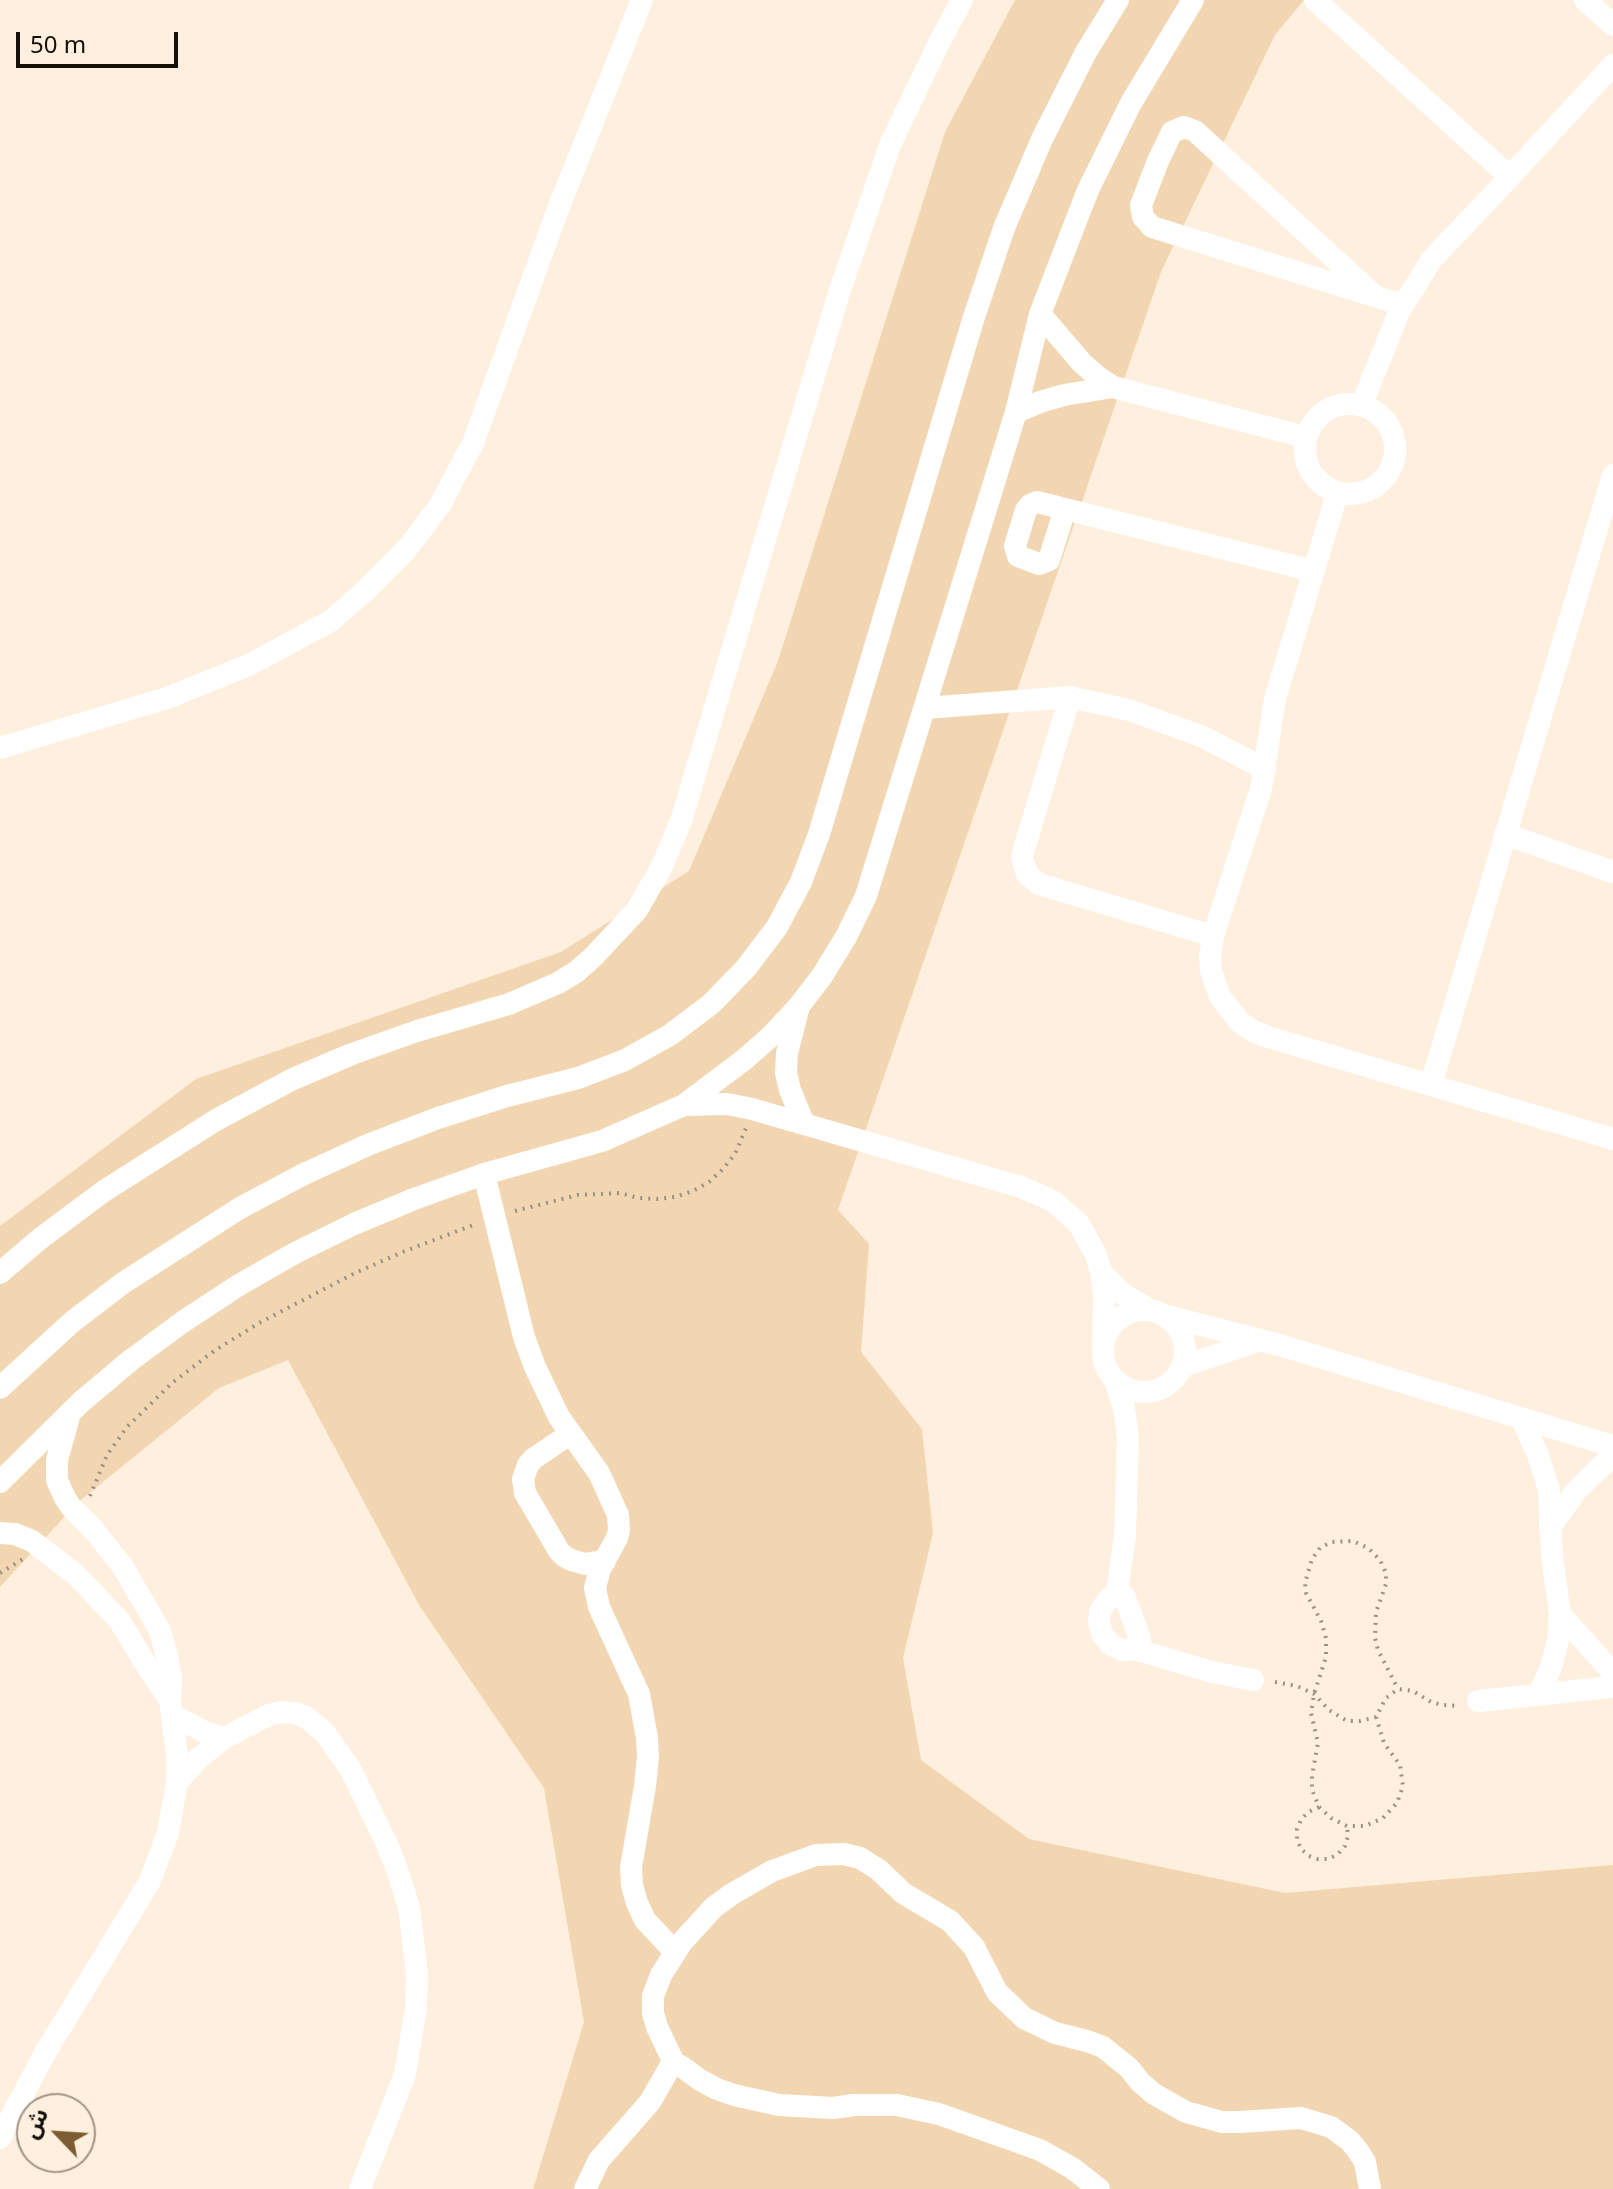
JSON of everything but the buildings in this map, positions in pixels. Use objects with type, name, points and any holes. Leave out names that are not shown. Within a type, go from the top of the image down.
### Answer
[{"type":"street","points":[[0,748],[167,698],[251,664],[332,620],[407,549],[440,505],[473,443],[558,209],[642,0]]},
{"type":"street","points":[[0,1273],[104,1191],[216,1120],[293,1079],[352,1054],[509,1004],[558,983],[593,957],[637,910],[662,866],[689,796],[857,236],[890,145],[962,0]]},
{"type":"street","points":[[0,1388],[72,1322],[123,1283],[240,1208],[370,1144],[438,1118],[578,1078],[625,1060],[680,1028],[711,1004],[746,968],[777,927],[795,894],[819,834],[973,320],[1004,228],[1042,139],[1086,52],[1118,0]]},
{"type":"street","points":[[0,1482],[70,1413],[131,1360],[239,1285],[354,1224],[414,1199],[484,1174],[602,1141],[684,1105],[745,1059],[799,1006],[846,937],[866,896],[1016,412],[1040,314],[1094,178],[1131,103],[1193,0]]},
{"type":"street","points":[[1315,0],[1510,177]]},
{"type":"street","points":[[1585,0],[1613,25]]},
{"type":"street","points":[[1362,404],[1403,305],[1432,259],[1613,65]]},
{"type":"street","points":[[1375,296],[1195,131],[1184,127],[1172,132],[1141,205],[1143,217],[1152,227],[1403,305]]},
{"type":"street","points":[[1040,314],[1082,363],[1113,387],[1305,437]]},
{"type":"street","points":[[1016,412],[1064,395],[1113,387]]},
{"type":"street","points":[[1337,404],[1362,404],[1382,416],[1395,437],[1394,461],[1382,482],[1362,494],[1337,494],[1317,482],[1304,461],[1305,437],[1317,416],[1337,404]]},
{"type":"street","points":[[1431,1085],[1613,475]]},
{"type":"street","points":[[1337,494],[1275,699],[1265,769],[1253,813],[1213,936],[1211,971],[1220,997],[1234,1016],[1253,1031],[1268,1037],[1613,1139]]},
{"type":"street","points":[[1065,509],[1314,571]]},
{"type":"street","points":[[925,708],[1070,697],[1129,710],[1187,731],[1265,769]]},
{"type":"street","points":[[1070,697],[1024,849],[1022,858],[1027,874],[1039,884],[1213,936]]},
{"type":"street","points":[[1505,834],[1613,872]]},
{"type":"street","points":[[799,1006],[787,1053],[786,1073],[804,1124]]},
{"type":"street","points":[[684,1105],[727,1104],[752,1109],[1037,1192],[1053,1201],[1079,1224],[1093,1247],[1101,1272],[1103,1346],[1107,1370],[1127,1389],[1156,1391]]},
{"type":"street","points":[[484,1174],[524,1337],[550,1402],[599,1473],[618,1515],[617,1538],[597,1578],[596,1598],[639,1694],[647,1738],[648,1757],[631,1867],[632,1885],[645,1920],[675,1952]]},
{"type":"street","points":[[1101,1272],[1123,1294],[1158,1313],[1180,1330],[1185,1347],[1183,1366],[1172,1381],[1156,1391],[1140,1413],[1128,1438]]},
{"type":"street","points":[[1103,1346],[1109,1330],[1119,1318],[1134,1311],[1158,1313],[1260,1340],[1613,1446]]},
{"type":"street","points":[[1183,1366],[1260,1340]]},
{"type":"street","points":[[1115,1380],[1124,1408],[1128,1438],[1125,1536],[1117,1592],[1100,1611],[1099,1624],[1103,1635],[1111,1645],[1122,1650],[1134,1649],[1186,1666],[1253,1680]]},
{"type":"street","points":[[0,2138],[45,2053],[149,1883],[168,1833],[177,1782],[168,1660],[160,1631],[123,1567],[65,1498],[57,1480],[57,1460],[70,1413]]},
{"type":"street","points":[[1522,1419],[1545,1472],[1560,1614],[1554,1654],[1539,1694]]},
{"type":"street","points":[[570,1434],[528,1465],[523,1479],[525,1493],[564,1556],[585,1564],[605,1561]]},
{"type":"street","points":[[1550,1527],[1576,1491],[1613,1455]]},
{"type":"street","points":[[0,1533],[23,1536],[75,1574],[119,1620],[171,1707],[205,1732],[224,1738]]},
{"type":"street","points":[[1117,1592],[1125,1597],[1140,1639],[1134,1649]]},
{"type":"street","points":[[1560,1614],[1613,1673]]},
{"type":"street","points":[[1478,1701],[1613,1687]]},
{"type":"street","points":[[177,1782],[198,1759],[224,1738],[281,1712],[306,1717],[317,1724],[351,1770],[373,1812],[409,1908],[417,1963],[416,2008],[405,2074],[360,2189]]},
{"type":"street","points":[[675,2065],[657,2027],[653,1996],[661,1975],[698,1922],[732,1894],[772,1871],[816,1855],[844,1854],[860,1858],[879,1870],[903,1893],[940,1914],[963,1933],[974,1947],[997,1992],[1024,2018],[1055,2033],[1103,2047],[1154,2094],[1186,2112],[1222,2122],[1301,2118],[1331,2127],[1350,2141],[1365,2162],[1370,2189]]},
{"type":"street","points":[[585,2189],[599,2160],[650,2102],[670,2067],[675,2065],[717,2089],[779,2105],[819,2108],[897,2105],[939,2114],[1040,2150],[1072,2168],[1099,2189]]},
{"type":"path","points":[[78,1514],[121,1433],[172,1383],[214,1351],[259,1323],[355,1273],[495,1217],[578,1195],[620,1193],[657,1199],[693,1191],[709,1182],[735,1154],[752,1109]]},
{"type":"path","points":[[1398,1689],[1375,1638],[1376,1612],[1386,1584],[1386,1573],[1380,1560],[1368,1548],[1353,1541],[1331,1542],[1320,1548],[1312,1559],[1305,1583],[1306,1593],[1326,1638],[1326,1657],[1311,1713],[1318,1743],[1312,1790],[1319,1807],[1347,1826],[1365,1826],[1383,1818],[1397,1803],[1403,1786],[1400,1765],[1384,1743],[1376,1717],[1386,1698],[1398,1689],[1413,1691],[1443,1705],[1459,1706],[1478,1701]]},
{"type":"path","points":[[0,1573],[42,1548]]},
{"type":"path","points":[[1253,1680],[1297,1686],[1314,1694],[1329,1710],[1347,1721],[1376,1717]]},
{"type":"path","points":[[1319,1807],[1308,1812],[1297,1829],[1301,1849],[1309,1856],[1329,1859],[1338,1854],[1345,1846],[1347,1826]]},
{"type":"shaded area","points":[[1015,0],[1304,0],[1275,35],[1161,272],[838,1210],[869,1244],[861,1352],[922,1429],[933,1533],[903,1658],[921,1760],[1029,1839],[1285,1893],[1613,1865],[1613,2189],[533,2189],[584,2022],[544,1788],[419,1605],[288,1360],[219,1388],[77,1503],[0,1587],[0,1226],[196,1079],[561,952],[689,871],[778,661],[945,132]]}]
